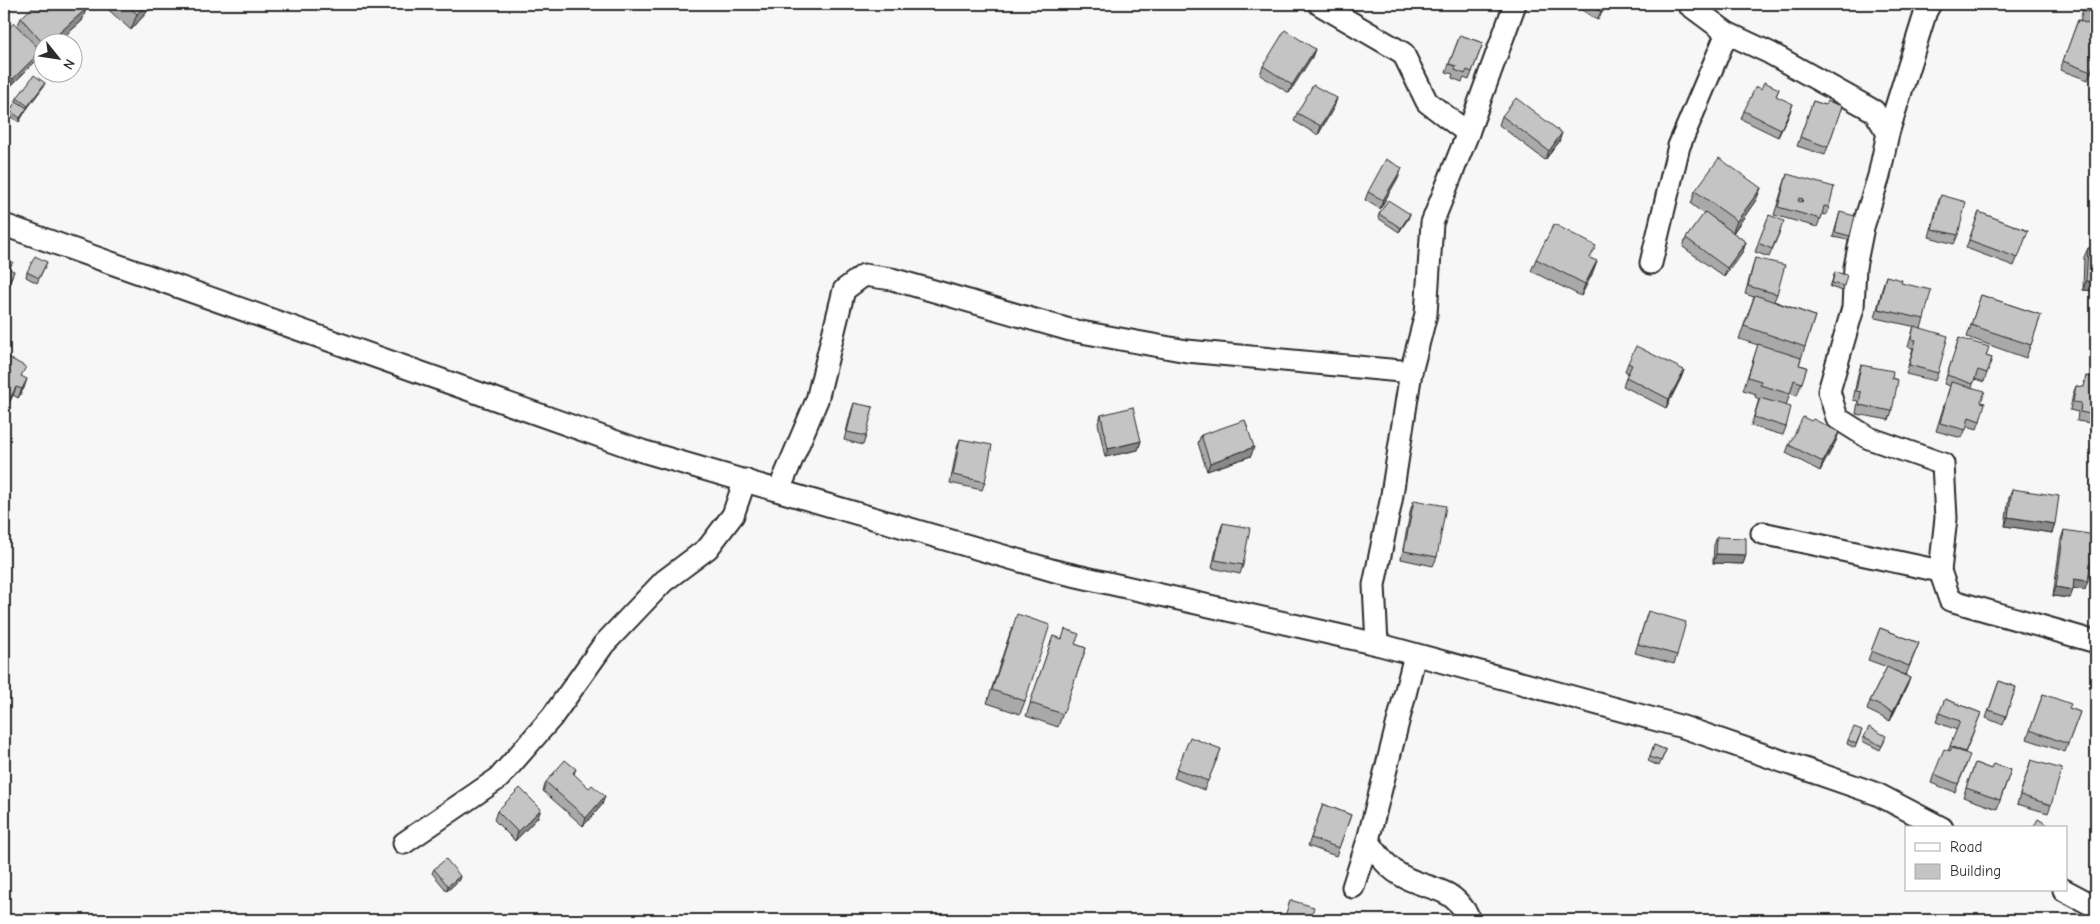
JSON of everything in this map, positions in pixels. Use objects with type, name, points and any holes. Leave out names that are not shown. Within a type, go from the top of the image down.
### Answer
[{"type":"street","points":[[1319,4],[1403,53],[1427,102],[1468,133]]},
{"type":"street","points":[[1377,644],[1374,585],[1391,501],[1411,372],[1426,314],[1432,223],[1468,133],[1515,4]]},
{"type":"street","points":[[1688,4],[1727,33],[1770,53],[1874,111],[1888,133]]},
{"type":"street","points":[[1930,4],[1926,11],[1888,133],[1879,176],[1863,227],[1855,267],[1853,308],[1829,391],[1837,418],[1869,438],[1943,464],[1946,518],[1940,571],[1950,600],[2096,642]]},
{"type":"street","points":[[1651,262],[1680,146],[1727,33]]},
{"type":"street","points":[[4,225],[642,451],[1055,571],[1377,644],[1683,727],[1877,794],[1938,826]]},
{"type":"street","points":[[779,490],[817,400],[844,290],[864,275],[892,279],[1070,330],[1187,351],[1411,372]]},
{"type":"street","points":[[404,843],[499,778],[552,717],[604,644],[664,581],[708,548],[733,515],[745,480]]},
{"type":"street","points":[[1762,533],[1940,571]]},
{"type":"street","points":[[1353,888],[1368,840],[1415,655]]},
{"type":"street","points":[[1368,840],[1382,861],[1405,878],[1458,899],[1467,914]]},
{"type":"street","points":[[2068,892],[2096,907]]},
{"type":"building","points":[[36,4],[82,4],[86,9],[60,32],[33,32],[21,18]]},
{"type":"building","points":[[126,4],[146,4],[137,14]]},
{"type":"building","points":[[1588,4],[1605,4],[1601,12]]},
{"type":"building","points":[[2085,4],[2096,4],[2096,14],[2084,11]]},
{"type":"building","points":[[2078,20],[2096,27],[2096,58],[2091,72],[2063,61]]},
{"type":"building","points":[[14,23],[32,42],[32,60],[13,79],[4,70],[4,33]]},
{"type":"building","points":[[1285,30],[1315,49],[1292,85],[1263,66]]},
{"type":"building","points":[[1460,35],[1483,43],[1472,72],[1467,70],[1465,74],[1455,70],[1456,66],[1449,64]]},
{"type":"building","points":[[32,78],[32,82],[45,83],[28,106],[17,98]]},
{"type":"building","points":[[1764,82],[1779,89],[1776,96],[1793,104],[1781,129],[1744,111],[1756,86],[1761,89]]},
{"type":"building","points":[[1313,85],[1337,98],[1321,126],[1297,113]]},
{"type":"building","points":[[1516,98],[1562,133],[1549,151],[1502,116]]},
{"type":"building","points":[[16,101],[27,108],[20,118],[10,111]]},
{"type":"building","points":[[1813,101],[1825,105],[1827,101],[1842,106],[1828,147],[1800,137]]},
{"type":"building","points":[[1719,158],[1761,188],[1737,221],[1695,191]]},
{"type":"building","points":[[1386,159],[1402,168],[1383,200],[1368,192]]},
{"type":"building","points":[[1787,174],[1834,187],[1829,207],[1824,206],[1821,219],[1778,207]]},
{"type":"building","points":[[1941,195],[1966,202],[1958,235],[1932,229]]},
{"type":"building","points":[[1388,200],[1410,214],[1401,228],[1379,214]]},
{"type":"building","points":[[1705,212],[1746,242],[1727,268],[1686,238]]},
{"type":"building","points":[[1840,212],[1855,216],[1850,236],[1835,232]]},
{"type":"building","points":[[1979,212],[2028,231],[2018,258],[1969,240]]},
{"type":"building","points":[[1769,215],[1784,221],[1772,249],[1758,243]]},
{"type":"building","points":[[1554,224],[1596,246],[1590,258],[1597,261],[1585,284],[1536,259]]},
{"type":"building","points":[[2088,248],[2096,249],[2096,282],[2086,281]]},
{"type":"building","points":[[35,256],[47,262],[39,278],[27,272]]},
{"type":"building","points":[[4,257],[13,262],[9,269],[14,271],[4,291]]},
{"type":"building","points":[[1755,258],[1785,265],[1777,294],[1748,286]]},
{"type":"building","points":[[1835,272],[1847,275],[1844,286],[1832,283]]},
{"type":"building","points":[[1886,276],[1902,280],[1901,283],[1931,290],[1924,319],[1878,309]]},
{"type":"building","points":[[1755,295],[1815,316],[1805,347],[1744,326]]},
{"type":"building","points":[[1981,295],[2041,315],[2031,345],[1971,325]]},
{"type":"building","points":[[1914,326],[1948,336],[1938,373],[1909,365],[1916,340],[1911,339]]},
{"type":"building","points":[[1959,338],[1989,347],[1986,356],[1992,358],[1987,373],[1978,370],[1973,384],[1947,375]]},
{"type":"building","points":[[1758,344],[1801,358],[1799,365],[1807,367],[1802,383],[1794,380],[1790,394],[1760,385],[1761,381],[1748,377]]},
{"type":"building","points":[[1636,346],[1684,370],[1669,399],[1626,377],[1632,365],[1628,363]]},
{"type":"building","points":[[4,355],[26,367],[21,376],[27,379],[22,389],[16,387],[9,401],[4,398]]},
{"type":"building","points":[[1861,365],[1893,371],[1892,378],[1898,380],[1892,411],[1859,405],[1861,392],[1856,391]]},
{"type":"building","points":[[2086,376],[2096,378],[2096,415],[2080,412],[2081,403],[2073,402],[2076,386],[2084,387]]},
{"type":"building","points":[[1951,382],[1985,391],[1981,402],[1985,403],[1980,421],[1969,417],[1966,430],[1940,423]]},
{"type":"building","points":[[1760,398],[1791,407],[1786,427],[1754,417]]},
{"type":"building","points":[[854,403],[873,407],[866,436],[847,432]]},
{"type":"building","points":[[1133,407],[1141,441],[1108,449],[1101,415]]},
{"type":"building","points":[[1803,417],[1811,421],[1813,419],[1839,432],[1823,462],[1789,445]]},
{"type":"building","points":[[1245,420],[1254,447],[1210,463],[1201,435]]},
{"type":"building","points":[[960,439],[992,445],[985,482],[953,475]]},
{"type":"building","points":[[2012,489],[2059,496],[2055,524],[2008,517]]},
{"type":"building","points":[[1414,500],[1446,506],[1437,557],[1404,551]]},
{"type":"building","points":[[1223,523],[1250,528],[1243,565],[1215,560]]},
{"type":"building","points":[[2064,530],[2095,535],[2088,581],[2074,579],[2073,590],[2056,587]]},
{"type":"building","points":[[1717,537],[1746,538],[1746,555],[1716,554]]},
{"type":"building","points":[[1648,611],[1686,622],[1677,655],[1638,644]]},
{"type":"building","points":[[1017,614],[1050,625],[1025,701],[992,690]]},
{"type":"building","points":[[1880,628],[1919,643],[1909,666],[1871,651]]},
{"type":"building","points":[[1065,629],[1079,634],[1075,644],[1086,648],[1063,714],[1030,703],[1053,636],[1062,639]]},
{"type":"building","points":[[1887,667],[1910,678],[1893,712],[1870,701]]},
{"type":"building","points":[[1999,681],[2016,687],[2006,716],[1989,710]]},
{"type":"building","points":[[2043,694],[2071,704],[2069,708],[2080,712],[2068,744],[2030,730]]},
{"type":"building","points":[[1945,699],[1981,713],[1965,752],[1950,746],[1960,721],[1939,713]]},
{"type":"building","points":[[1854,727],[1862,730],[1856,744],[1848,740]]},
{"type":"building","points":[[1869,727],[1886,736],[1882,746],[1864,737]]},
{"type":"building","points":[[1190,737],[1221,749],[1208,781],[1177,769]]},
{"type":"building","points":[[1654,745],[1666,750],[1661,761],[1650,757]]},
{"type":"building","points":[[1952,748],[1970,755],[1958,784],[1934,774],[1944,749],[1950,751]]},
{"type":"building","points":[[565,760],[576,769],[573,773],[589,788],[592,785],[605,796],[586,818],[546,782]]},
{"type":"building","points":[[2031,760],[2062,769],[2051,805],[2020,795]]},
{"type":"building","points":[[1975,763],[1991,769],[1993,764],[2011,770],[2000,800],[1966,788]]},
{"type":"building","points":[[520,788],[541,809],[518,832],[497,811]]},
{"type":"building","points":[[1323,804],[1351,815],[1339,848],[1311,838]]},
{"type":"building","points":[[2038,819],[2048,825],[2048,826],[2034,826]]},
{"type":"building","points":[[446,859],[460,876],[448,886],[434,869]]},
{"type":"building","points":[[1290,900],[1314,907],[1310,920],[1284,920]]}]
